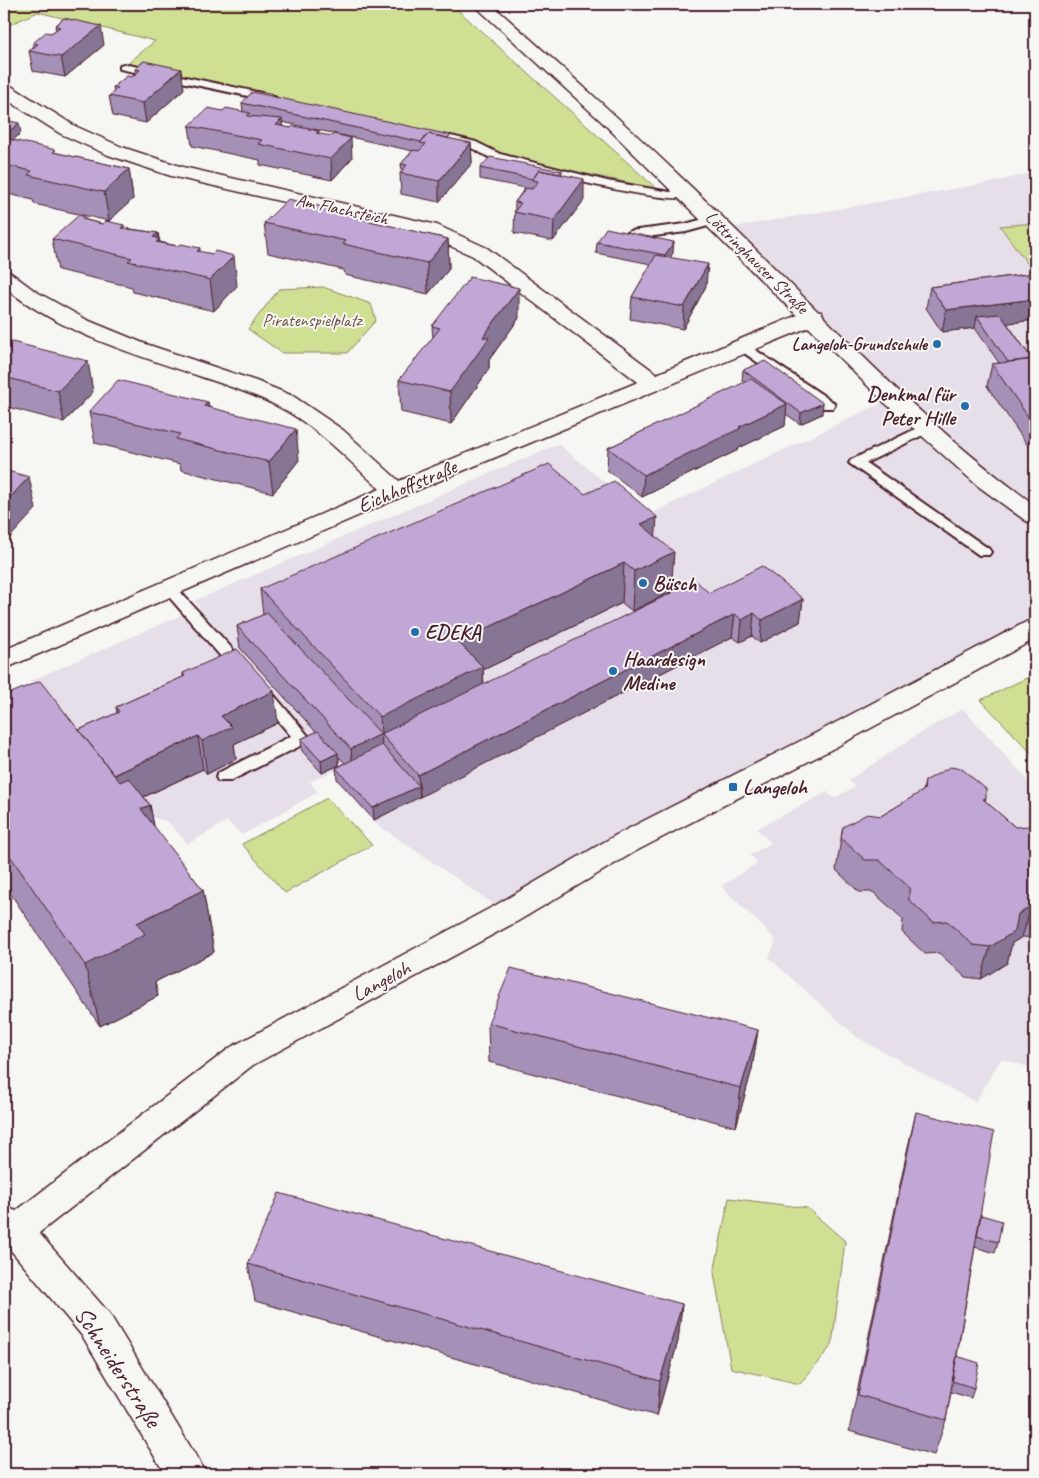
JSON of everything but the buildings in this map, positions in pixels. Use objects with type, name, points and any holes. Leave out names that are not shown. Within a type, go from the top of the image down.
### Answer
[{"type":"street","name":"Löttringhauser Straße","points":[[481,4],[609,118],[926,428],[986,481],[1035,516]]},
{"type":"street","name":"Am Flachsteich","points":[[4,90],[68,130],[115,151],[169,169],[430,229],[480,252],[653,382]]},
{"type":"street","points":[[4,277],[37,302],[126,344],[253,387],[295,406],[336,436],[396,491]]},
{"type":"street","name":"Eichhoffstraße","points":[[4,660],[653,382],[813,317]]},
{"type":"street","name":"Langeloh","points":[[10,1226],[242,1056],[506,913],[626,843],[843,731],[1035,628]]},
{"type":"street","name":"Schneiderstraße","points":[[10,1226],[96,1325],[186,1474]]},
{"type":"lane","points":[[124,67],[284,101]]},
{"type":"lane","points":[[435,136],[472,144],[496,156],[607,184],[670,196],[688,194]]},
{"type":"lane","points":[[630,235],[686,228],[715,220]]},
{"type":"lane","points":[[742,345],[828,405]]},
{"type":"lane","points":[[926,428],[856,463],[984,552]]},
{"type":"lane","points":[[169,588],[302,738],[224,777]]},
{"type":"shaded area","points":[[1035,172],[1035,502],[1021,505],[1035,516],[1035,628],[507,913],[375,823],[336,780],[350,773],[344,766],[310,782],[318,792],[242,835],[227,821],[188,844],[168,822],[122,808],[30,681],[200,607],[194,601],[558,444],[646,516],[892,398],[723,229],[999,181]]},
{"type":"shaded area","points":[[963,709],[1035,788],[1035,1081],[1026,1066],[1001,1059],[975,1102],[857,1037],[769,958],[776,940],[721,886],[758,863],[750,855],[771,843],[757,829],[827,792],[834,798],[855,787],[849,780],[923,731]]},
{"type":"green space","points":[[4,4],[451,4],[657,189],[484,152],[474,143],[126,65],[155,41],[38,12],[4,27]]},
{"type":"green space","points":[[1035,223],[1035,274],[1000,226]]},
{"type":"green space","name":"Piratenspielplatz","points":[[323,287],[371,304],[376,320],[347,353],[282,353],[248,329],[279,289]]},
{"type":"green space","points":[[1035,674],[1035,757],[981,700]]},
{"type":"green space","points":[[327,798],[372,845],[285,893],[242,844]]},
{"type":"green space","points":[[729,1198],[807,1208],[845,1241],[832,1345],[800,1384],[731,1368],[714,1273]]},
{"type":"place","name":"Langeloh-Grundschule","points":[[937,344]]},
{"type":"place","name":"Denkmal für Peter Hille","points":[[965,406]]},
{"type":"place","name":"Büsch","points":[[643,583]]},
{"type":"place","name":"EDEKA","points":[[415,632]]},
{"type":"place","name":"Haardesign Medine","points":[[613,671]]},
{"type":"place","name":"Langeloh","points":[[733,787]]}]
